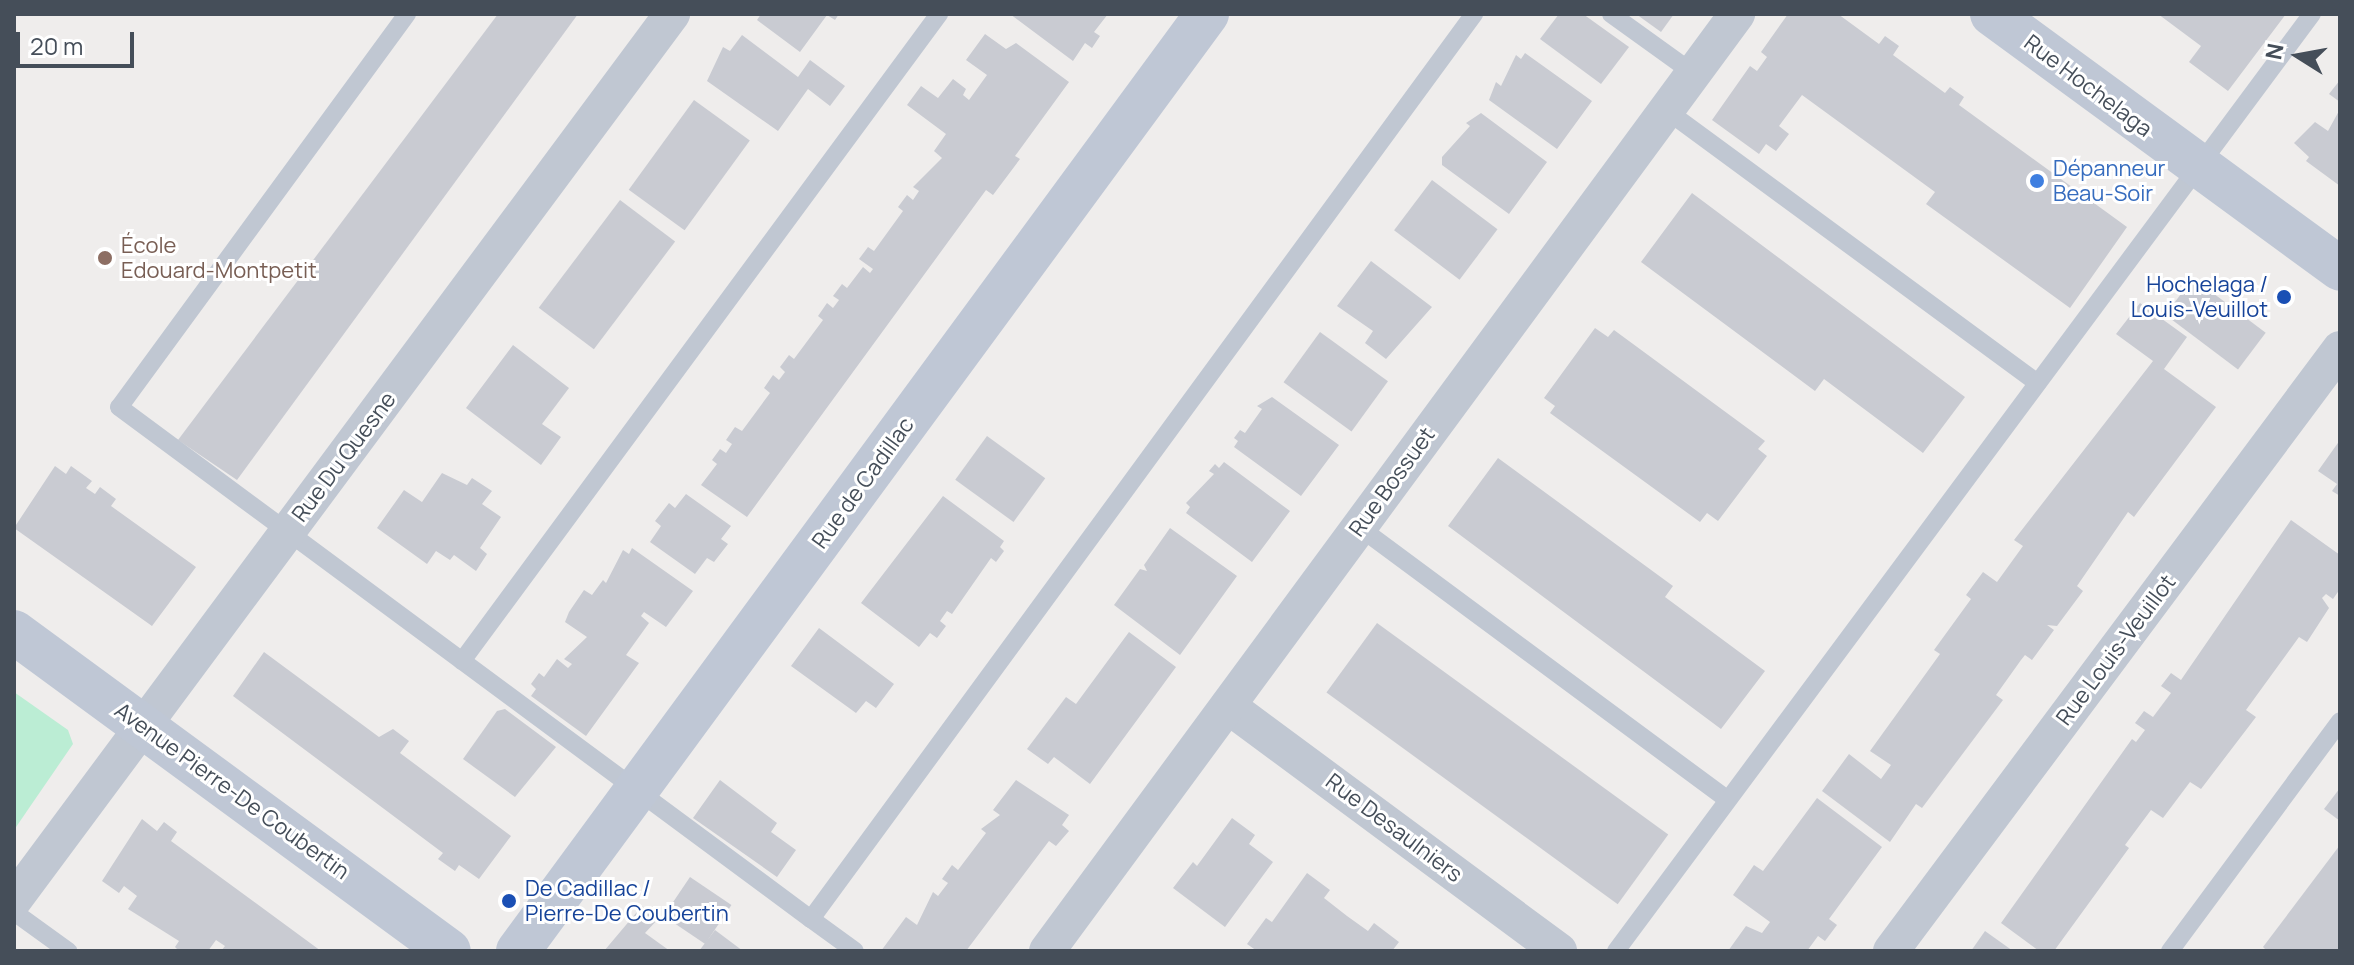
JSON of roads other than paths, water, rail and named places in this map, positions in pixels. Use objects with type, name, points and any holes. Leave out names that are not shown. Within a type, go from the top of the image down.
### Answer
[{"type":"street","name":"Rue Du Quesne","points":[[14,900],[672,14]]},
{"type":"street","name":"Rue de Cadillac","points":[[518,951],[1207,14]]},
{"type":"street","name":"Rue Bossuet","points":[[1047,951],[1737,14]]},
{"type":"street","name":"Rue Hochelaga","points":[[1992,14],[2198,168],[2340,269]]},
{"type":"street","name":"Rue Louis-Veuillot","points":[[1891,951],[2340,349]]},
{"type":"street","name":"Avenue Pierre-De Coubertin","points":[[14,632],[449,951]]},
{"type":"street","name":"Rue Desaulniers","points":[[1228,706],[1559,951]]},
{"type":"lane","points":[[407,14],[119,407],[855,951]]},
{"type":"lane","points":[[462,661],[939,14]]},
{"type":"lane","points":[[811,919],[1474,14]]},
{"type":"lane","points":[[1611,14],[1693,73]]},
{"type":"lane","points":[[1616,951],[2312,14]]},
{"type":"lane","points":[[1666,110],[2037,383]]},
{"type":"lane","points":[[1359,527],[1726,799]]},
{"type":"lane","points":[[2170,951],[2340,721]]},
{"type":"lane","points":[[14,912],[68,951]]},
{"type":"place","name":"Dépanneur Beau-Soir","points":[[2037,181]]},
{"type":"place","name":"École Edouard-Montpetit","points":[[105,258]]},
{"type":"place","name":"Hochelaga / Louis-Veuillot","points":[[2284,297]]},
{"type":"place","name":"De Cadillac / Pierre-De Coubertin","points":[[509,901]]}]
